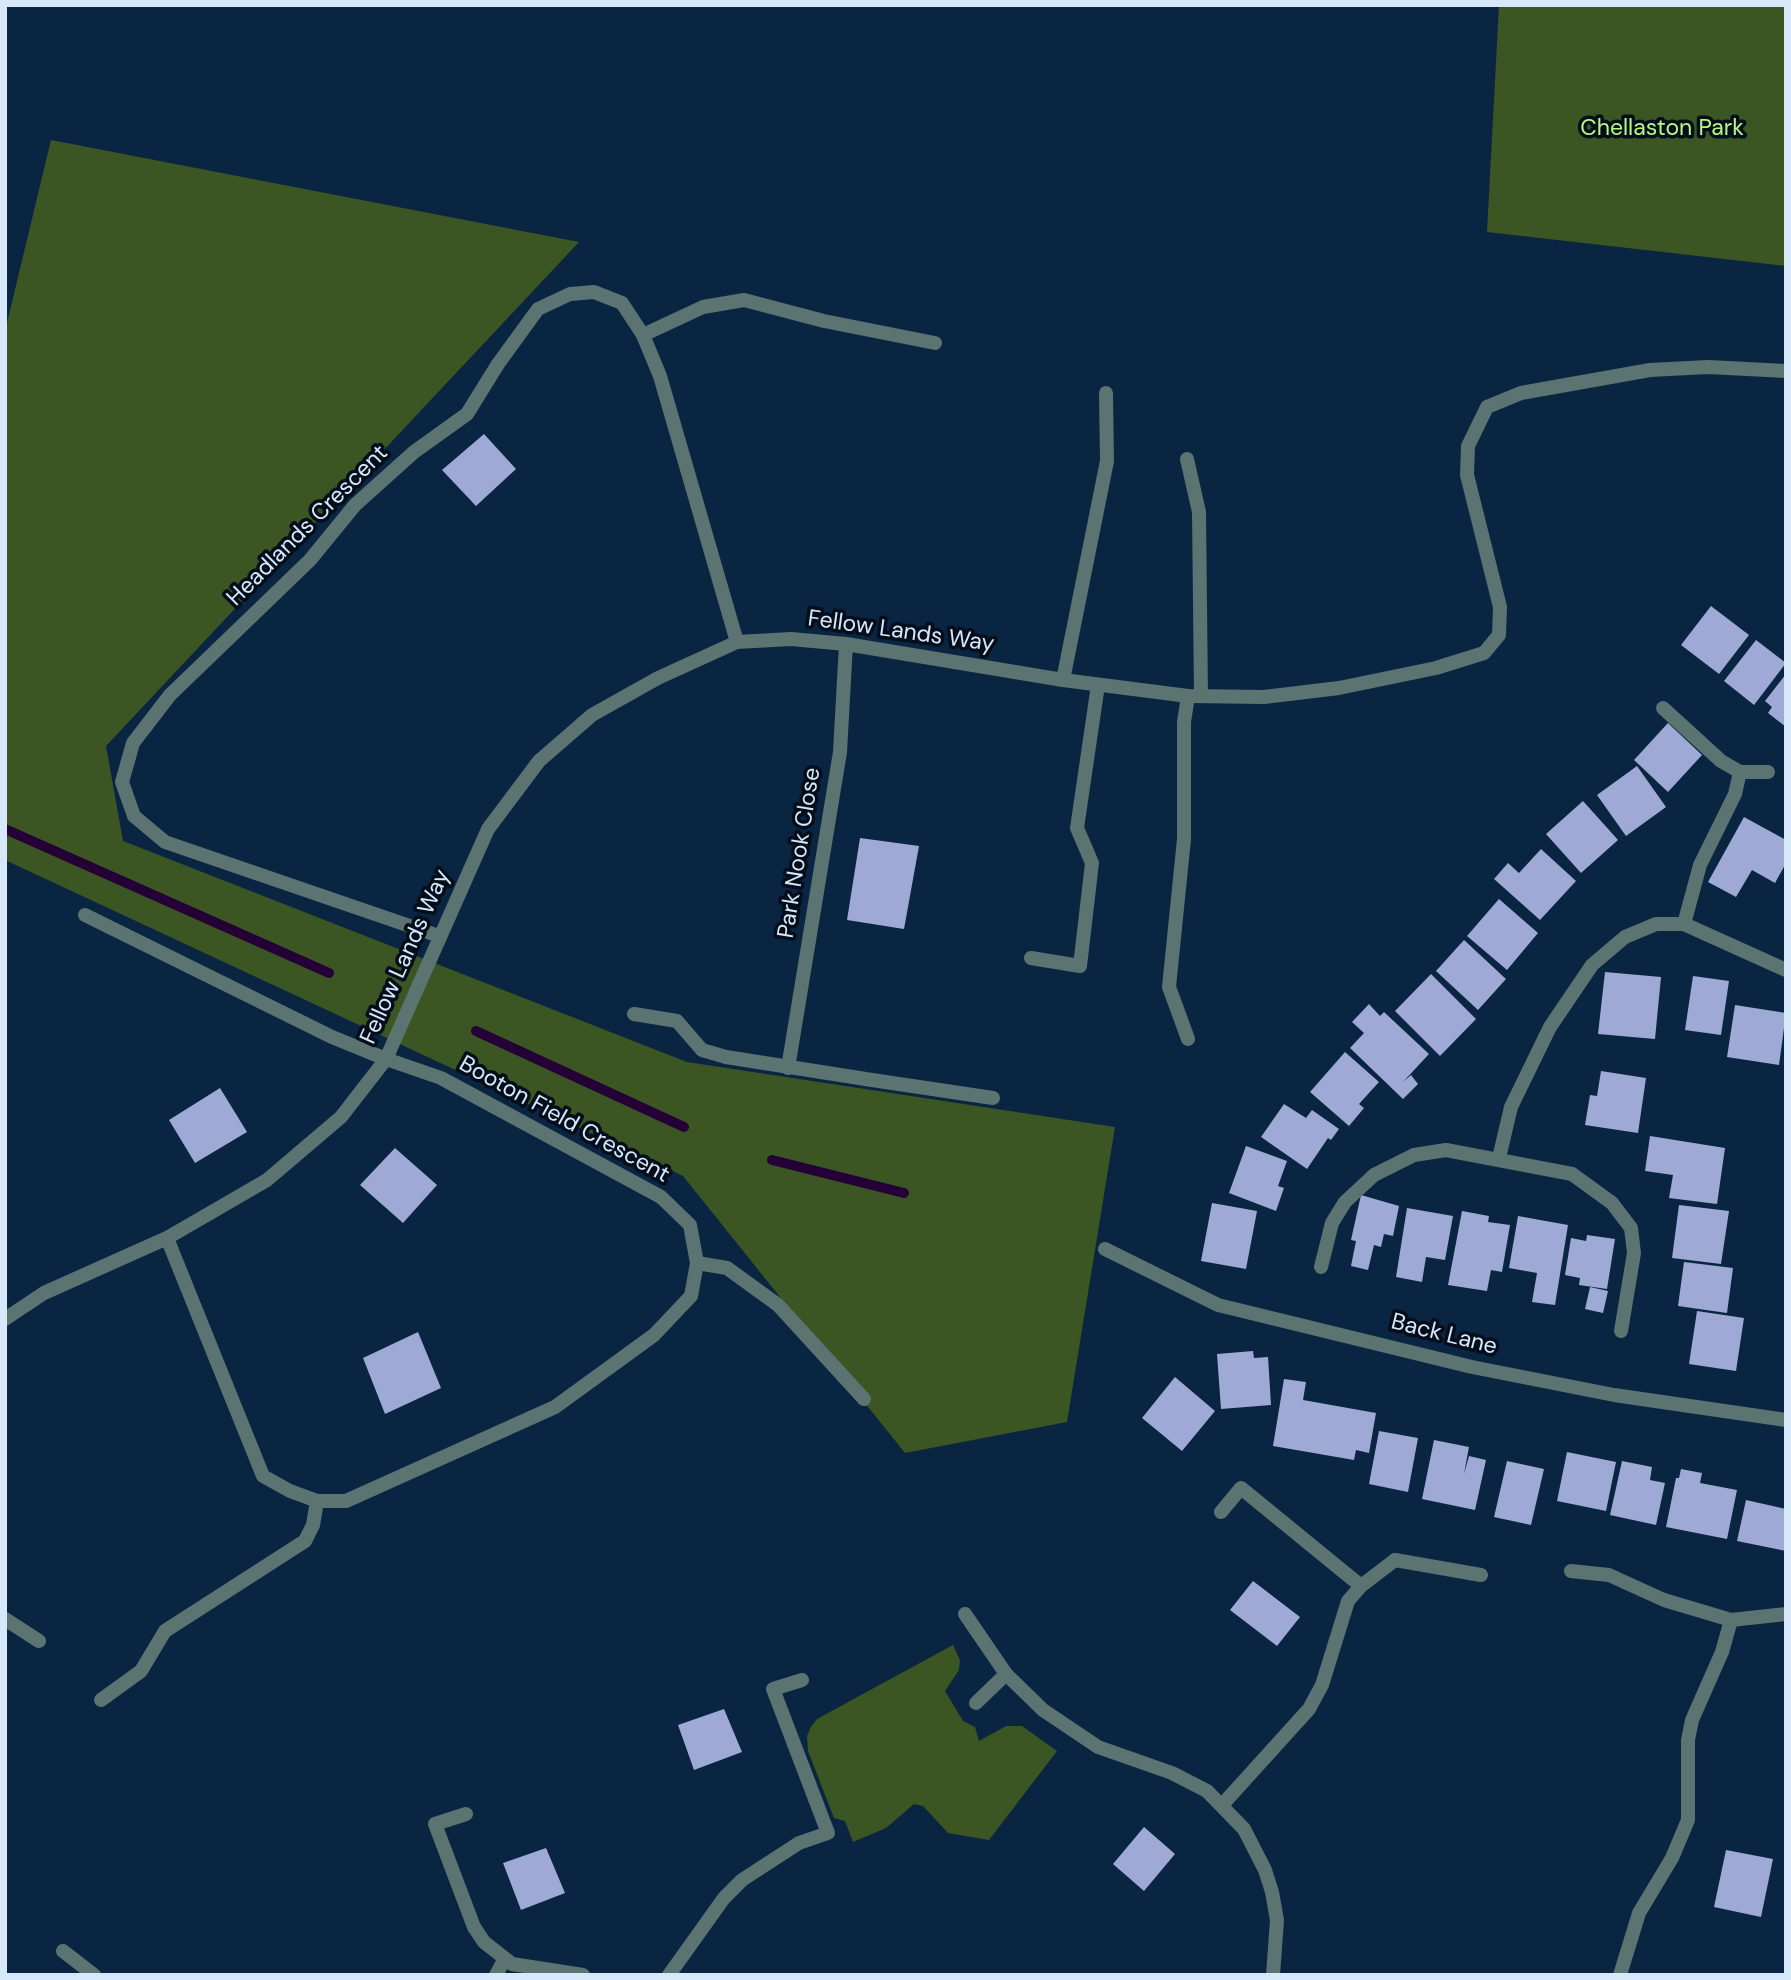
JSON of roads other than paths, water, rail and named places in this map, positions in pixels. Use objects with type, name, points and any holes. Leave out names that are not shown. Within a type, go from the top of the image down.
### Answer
[{"type":"street","name":"Headlands Crescent","points":[[439,936],[165,842],[134,816],[122,782],[133,743],[170,695],[310,559],[355,505],[414,452],[467,414],[498,364],[538,309],[570,293],[594,292],[622,303],[643,335],[660,376],[737,642]]},
{"type":"street","points":[[643,335],[703,307],[744,300],[824,321],[935,343]]},
{"type":"street","name":"Fellow Lands Way","points":[[5,1319],[44,1293],[167,1238],[267,1180],[341,1117],[386,1059],[488,829],[539,761],[592,715],[658,678],[737,642],[791,639],[846,644],[1063,680],[1194,696],[1264,697],[1339,688],[1436,668],[1484,653],[1499,635],[1500,607],[1467,474],[1468,446],[1487,407],[1521,393],[1650,370],[1708,367],[1786,371]]},
{"type":"street","points":[[1063,680],[1107,461],[1106,393]]},
{"type":"street","points":[[1187,459],[1199,512],[1194,696],[1184,722],[1184,839],[1170,987],[1188,1039]]},
{"type":"street","name":"Park Nook Close","points":[[788,1068],[840,752],[846,644]]},
{"type":"street","points":[[1031,958],[1080,966],[1092,863],[1077,828],[1098,685]]},
{"type":"street","points":[[1663,708],[1721,761],[1740,772],[1769,772]]},
{"type":"street","points":[[1684,924],[1700,865],[1735,794],[1740,772]]},
{"type":"street","name":"Booton Field Crescent","points":[[85,915],[332,1037],[441,1077],[661,1197],[690,1225],[697,1263],[691,1296],[654,1335],[555,1407],[346,1501],[317,1501],[290,1491],[263,1476],[167,1238]]},
{"type":"street","points":[[1499,1158],[1511,1107],[1524,1075],[1550,1027],[1592,965],[1640,928],[1656,924],[1684,924],[1786,970]]},
{"type":"street","points":[[634,1014],[677,1021],[702,1050],[726,1057],[993,1098]]},
{"type":"street","points":[[1321,1267],[1332,1223],[1345,1202],[1374,1175],[1414,1155],[1446,1150],[1499,1158],[1573,1174],[1612,1203],[1631,1228],[1634,1253],[1622,1331]]},
{"type":"street","name":"Back Lane","points":[[1105,1249],[1218,1305],[1472,1367],[1614,1395],[1786,1420]]},
{"type":"street","points":[[697,1263],[727,1268],[778,1305],[864,1399]]},
{"type":"street","points":[[1221,1512],[1241,1488],[1361,1586]]},
{"type":"street","points":[[101,1700],[141,1671],[165,1631],[304,1541],[313,1525],[317,1501]]},
{"type":"street","points":[[1223,1804],[1290,1734],[1309,1709],[1322,1685],[1348,1601],[1361,1586],[1395,1560],[1480,1575]]},
{"type":"street","points":[[1571,1571],[1609,1575],[1664,1600],[1731,1620],[1786,1614]]},
{"type":"street","points":[[965,1614],[1006,1674],[1043,1710],[1098,1747],[1181,1777],[1207,1791],[1223,1804],[1244,1829],[1265,1870],[1272,1892],[1277,1920],[1273,1975]]},
{"type":"street","points":[[5,1619],[39,1641]]},
{"type":"street","points":[[1620,1975],[1639,1913],[1672,1858],[1688,1820],[1692,1720],[1722,1652],[1731,1620]]},
{"type":"street","points":[[976,1703],[1006,1674]]},
{"type":"street","points":[[670,1975],[724,1898],[741,1881],[799,1843],[828,1833],[773,1689],[802,1680]]},
{"type":"street","points":[[466,1814],[435,1824],[474,1927],[484,1942],[504,1959],[523,1967],[583,1975]]},
{"type":"street","points":[[63,1951],[94,1975]]},
{"type":"street","points":[[496,1975],[504,1959]]},
{"type":"waterway","points":[[5,829],[329,973]]},
{"type":"waterway","points":[[476,1031],[684,1127]]},
{"type":"waterway","points":[[772,1160],[904,1193]]},
{"type":"park label","name":"Chellaston Park","points":[[1662,129]]}]
